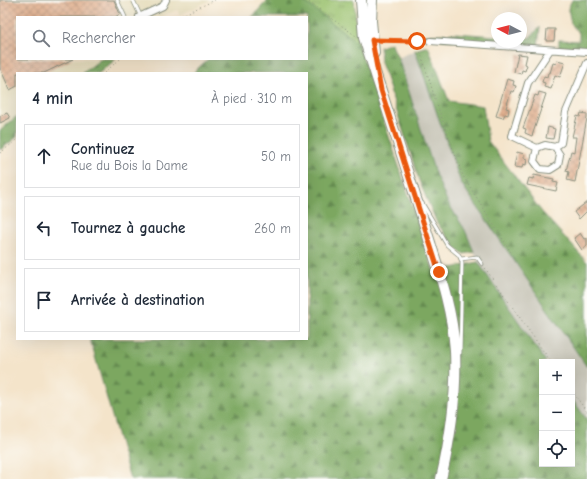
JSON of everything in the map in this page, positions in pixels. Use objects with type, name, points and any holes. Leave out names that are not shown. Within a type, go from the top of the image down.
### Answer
[{"type":"main road","points":[[361,0],[368,39],[381,90],[439,272],[450,312],[455,349],[455,394],[453,419],[441,479]]},
{"type":"main road","points":[[368,39],[372,0]]},
{"type":"street","points":[[142,16],[163,6],[166,0]]},
{"type":"street","points":[[430,41],[587,52]]},
{"type":"street","points":[[537,148],[534,162],[540,169],[550,170],[558,165],[560,154],[555,147],[545,145],[537,148],[512,136],[528,83],[550,50]]},
{"type":"street","points":[[555,147],[561,143],[566,112],[587,63]]},
{"type":"lane","points":[[117,0],[125,16]]},
{"type":"lane","points":[[133,0],[140,16]]},
{"type":"lane","points":[[411,183],[447,245],[459,255],[461,259],[461,341],[455,394]]},
{"type":"lane","points":[[461,259],[476,257],[482,264]]},
{"type":"path","points":[[180,16],[215,0]]},
{"type":"path","points":[[306,0],[356,37],[368,39],[430,41]]},
{"type":"path","points":[[417,41],[438,108],[463,176],[511,252]]},
{"type":"path","points":[[105,72],[119,60]]},
{"type":"path","points":[[0,153],[16,141]]},
{"type":"path","points":[[482,264],[549,359]]},
{"type":"path","points":[[575,395],[587,412]]},
{"type":"shaded area","points":[[0,0],[211,0],[180,15],[177,10],[163,16],[16,16],[16,60],[100,60],[84,72],[16,72],[16,117],[0,131]]},
{"type":"shaded area","points":[[415,50],[461,183],[587,367],[587,420],[575,403],[575,359],[544,359],[478,262],[465,230],[448,203],[436,176],[398,58]]},
{"type":"green space","points":[[268,0],[300,0],[309,5],[358,43],[434,272],[478,262],[544,359],[539,359],[539,467],[575,467],[575,403],[587,420],[587,479],[130,479],[90,340],[308,340],[308,72],[194,72],[207,60],[308,60],[308,16],[253,16]]},
{"type":"green space","points":[[300,0],[354,0],[358,43],[309,5]]},
{"type":"green space","points":[[572,0],[587,0],[587,49],[559,47],[559,40],[579,41],[579,33],[571,24],[568,8]]},
{"type":"green space","points":[[540,27],[538,46],[527,45],[527,38],[529,38]]},
{"type":"green space","points":[[454,33],[491,36],[491,43],[442,40],[429,35]]},
{"type":"green space","points":[[391,43],[398,58],[436,176],[448,203],[465,230],[474,252],[464,254],[453,246],[436,221],[420,183],[381,62],[380,47]]},
{"type":"green space","points":[[428,46],[449,101],[483,106],[488,141],[542,212],[587,262],[587,367],[461,183],[415,50]]},
{"type":"green space","points":[[100,60],[115,60],[100,72],[84,72]]},
{"type":"green space","points":[[16,117],[16,138],[0,150],[0,131]]},
{"type":"building","points":[[0,0],[114,0],[120,14],[117,16],[16,16],[16,60],[71,60],[46,72],[16,72],[16,87],[10,90],[0,68]]},
{"type":"building","points":[[547,29],[555,29],[554,41],[546,41]]},
{"type":"building","points":[[518,54],[527,55],[525,64],[527,65],[525,71],[522,70],[521,74],[514,72]]},
{"type":"building","points":[[557,60],[565,62],[560,77],[555,75],[551,89],[544,87],[545,83],[542,82],[544,76],[547,77],[553,63],[556,64]]},
{"type":"building","points":[[507,79],[514,81],[513,85],[516,86],[514,92],[511,91],[506,108],[509,109],[508,115],[505,114],[503,118],[496,116]]},
{"type":"building","points":[[539,92],[546,94],[532,136],[525,133],[526,129],[523,128],[535,95],[538,96]]},
{"type":"building","points":[[7,113],[10,118],[0,123],[0,116]]},
{"type":"building","points":[[581,113],[587,114],[587,118],[575,182],[567,180],[569,172],[566,171],[571,151],[574,152],[576,137],[572,137],[577,116],[580,117]]},
{"type":"building","points":[[548,127],[555,129],[553,139],[546,138]]},
{"type":"building","points":[[517,152],[524,154],[524,158],[527,159],[526,165],[523,164],[522,168],[514,167]]},
{"type":"building","points":[[534,175],[554,179],[553,182],[558,183],[556,191],[527,185],[529,178],[533,179]]},
{"type":"building","points":[[587,202],[587,211],[579,219],[574,212]]},
{"type":"building","points":[[580,233],[584,239],[587,238],[587,246],[582,250],[574,238]]},
{"type":"route","points":[[417,41],[372,40],[381,90],[439,272]]}]
